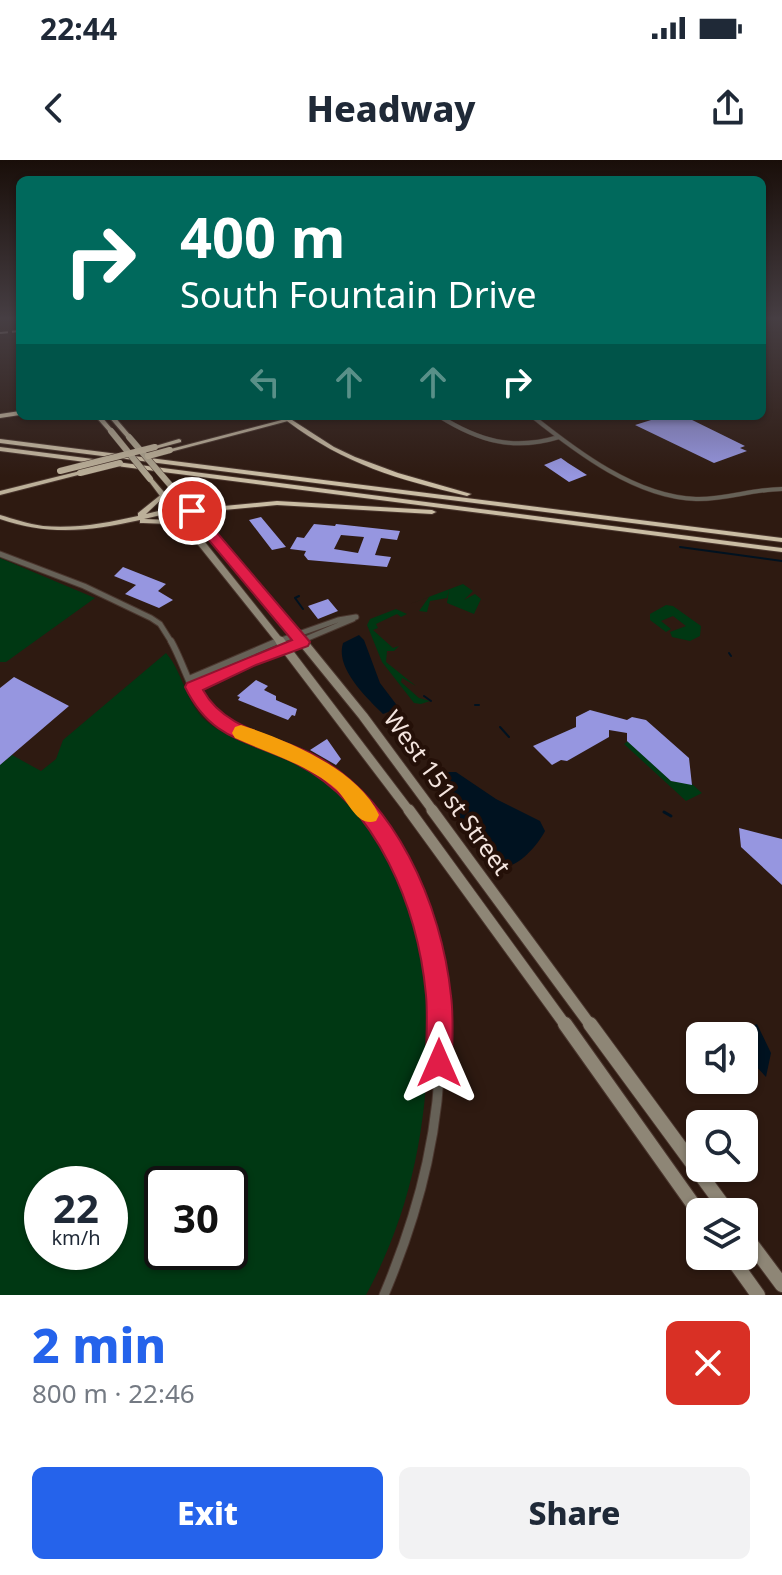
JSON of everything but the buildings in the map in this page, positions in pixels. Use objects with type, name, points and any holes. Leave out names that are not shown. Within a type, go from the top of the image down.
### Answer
[{"type":"highway","points":[[0,486],[269,420]]},
{"type":"highway","points":[[0,493],[170,450],[272,420]]},
{"type":"highway","points":[[286,420],[323,446],[382,472],[468,494],[565,513]]},
{"type":"highway","points":[[0,441],[782,540]]},
{"type":"highway","points":[[0,449],[782,550]]},
{"type":"highway","points":[[140,520],[163,495]]},
{"type":"highway","points":[[0,524],[28,532],[62,534],[176,512],[277,503],[484,512]]},
{"type":"highway","points":[[203,524],[208,514],[218,507]]},
{"type":"highway","points":[[0,517],[28,526],[58,529],[140,520],[170,522],[189,528]]},
{"type":"main road","name":"West 151st Street","points":[[101,420],[284,644],[461,879],[689,1198]]},
{"type":"main road","name":"West 151st Street","points":[[114,420],[300,639],[391,753],[718,1198]]},
{"type":"main road","points":[[758,1253],[782,1285]]},
{"type":"main road","points":[[740,1270],[758,1295]]},
{"type":"street","points":[[445,420],[466,434],[489,442],[529,445],[559,437]]},
{"type":"street","points":[[537,420],[559,437],[637,484],[665,496],[702,499],[750,488],[782,489]]},
{"type":"street","points":[[0,554],[153,617],[162,626],[203,706],[219,721],[302,758],[344,784],[398,859],[425,923],[439,996],[439,1086],[434,1135],[420,1206],[388,1293]]},
{"type":"street","points":[[191,683],[356,617],[338,620],[300,639]]},
{"type":"green space","points":[[0,558],[95,598],[6,662],[0,662]]},
{"type":"green space","points":[[463,584],[473,591],[464,600],[475,594],[481,599],[474,614],[447,603],[449,589]]},
{"type":"green space","points":[[449,589],[447,598],[430,601],[427,612],[419,611],[429,597],[410,604]]},
{"type":"green space","points":[[666,605],[673,606],[701,626],[700,636],[690,641],[672,637],[670,632],[686,626],[673,616],[661,621],[671,629],[666,632],[650,620],[650,614]]},
{"type":"green space","points":[[396,609],[407,614],[401,617],[397,614],[376,624],[378,628],[373,630],[393,648],[399,646],[394,651],[387,651],[386,662],[416,686],[402,678],[401,682],[419,698],[430,701],[421,704],[414,703],[382,662],[367,625],[370,619]]},
{"type":"green space","points":[[166,653],[202,717],[226,734],[295,763],[328,781],[354,808],[394,872],[412,915],[421,951],[427,1007],[427,1078],[419,1142],[404,1205],[394,1235],[366,1295],[0,1295],[0,765],[12,755],[41,771],[56,759],[63,740]]},
{"type":"green space","points":[[628,741],[671,781],[692,784],[702,793],[686,801],[624,744]]},
{"type":"water","points":[[359,635],[364,640],[380,683],[399,708],[383,714],[348,672],[343,662],[343,643]]},
{"type":"water","points":[[456,772],[496,799],[540,821],[545,831],[538,842],[509,866],[491,858],[435,785],[436,779]]},
{"type":"water","points":[[758,1026],[771,1053],[766,1077],[758,1068]]},
{"type":"waterway","points":[[680,547],[782,561]]},
{"type":"waterway","points":[[299,596],[295,598],[303,609]]},
{"type":"waterway","points":[[424,696],[431,701]]},
{"type":"waterway","points":[[500,727],[509,737]]},
{"type":"waterway","points":[[664,812],[671,816]]},
{"type":"slow traffic","points":[[241,733],[325,770],[344,784],[369,815]]},
{"type":"route","points":[[192,511],[302,642],[269,653],[193,687],[212,717],[302,758],[344,784],[380,831],[406,874],[425,923],[439,996],[439,1063]]}]
